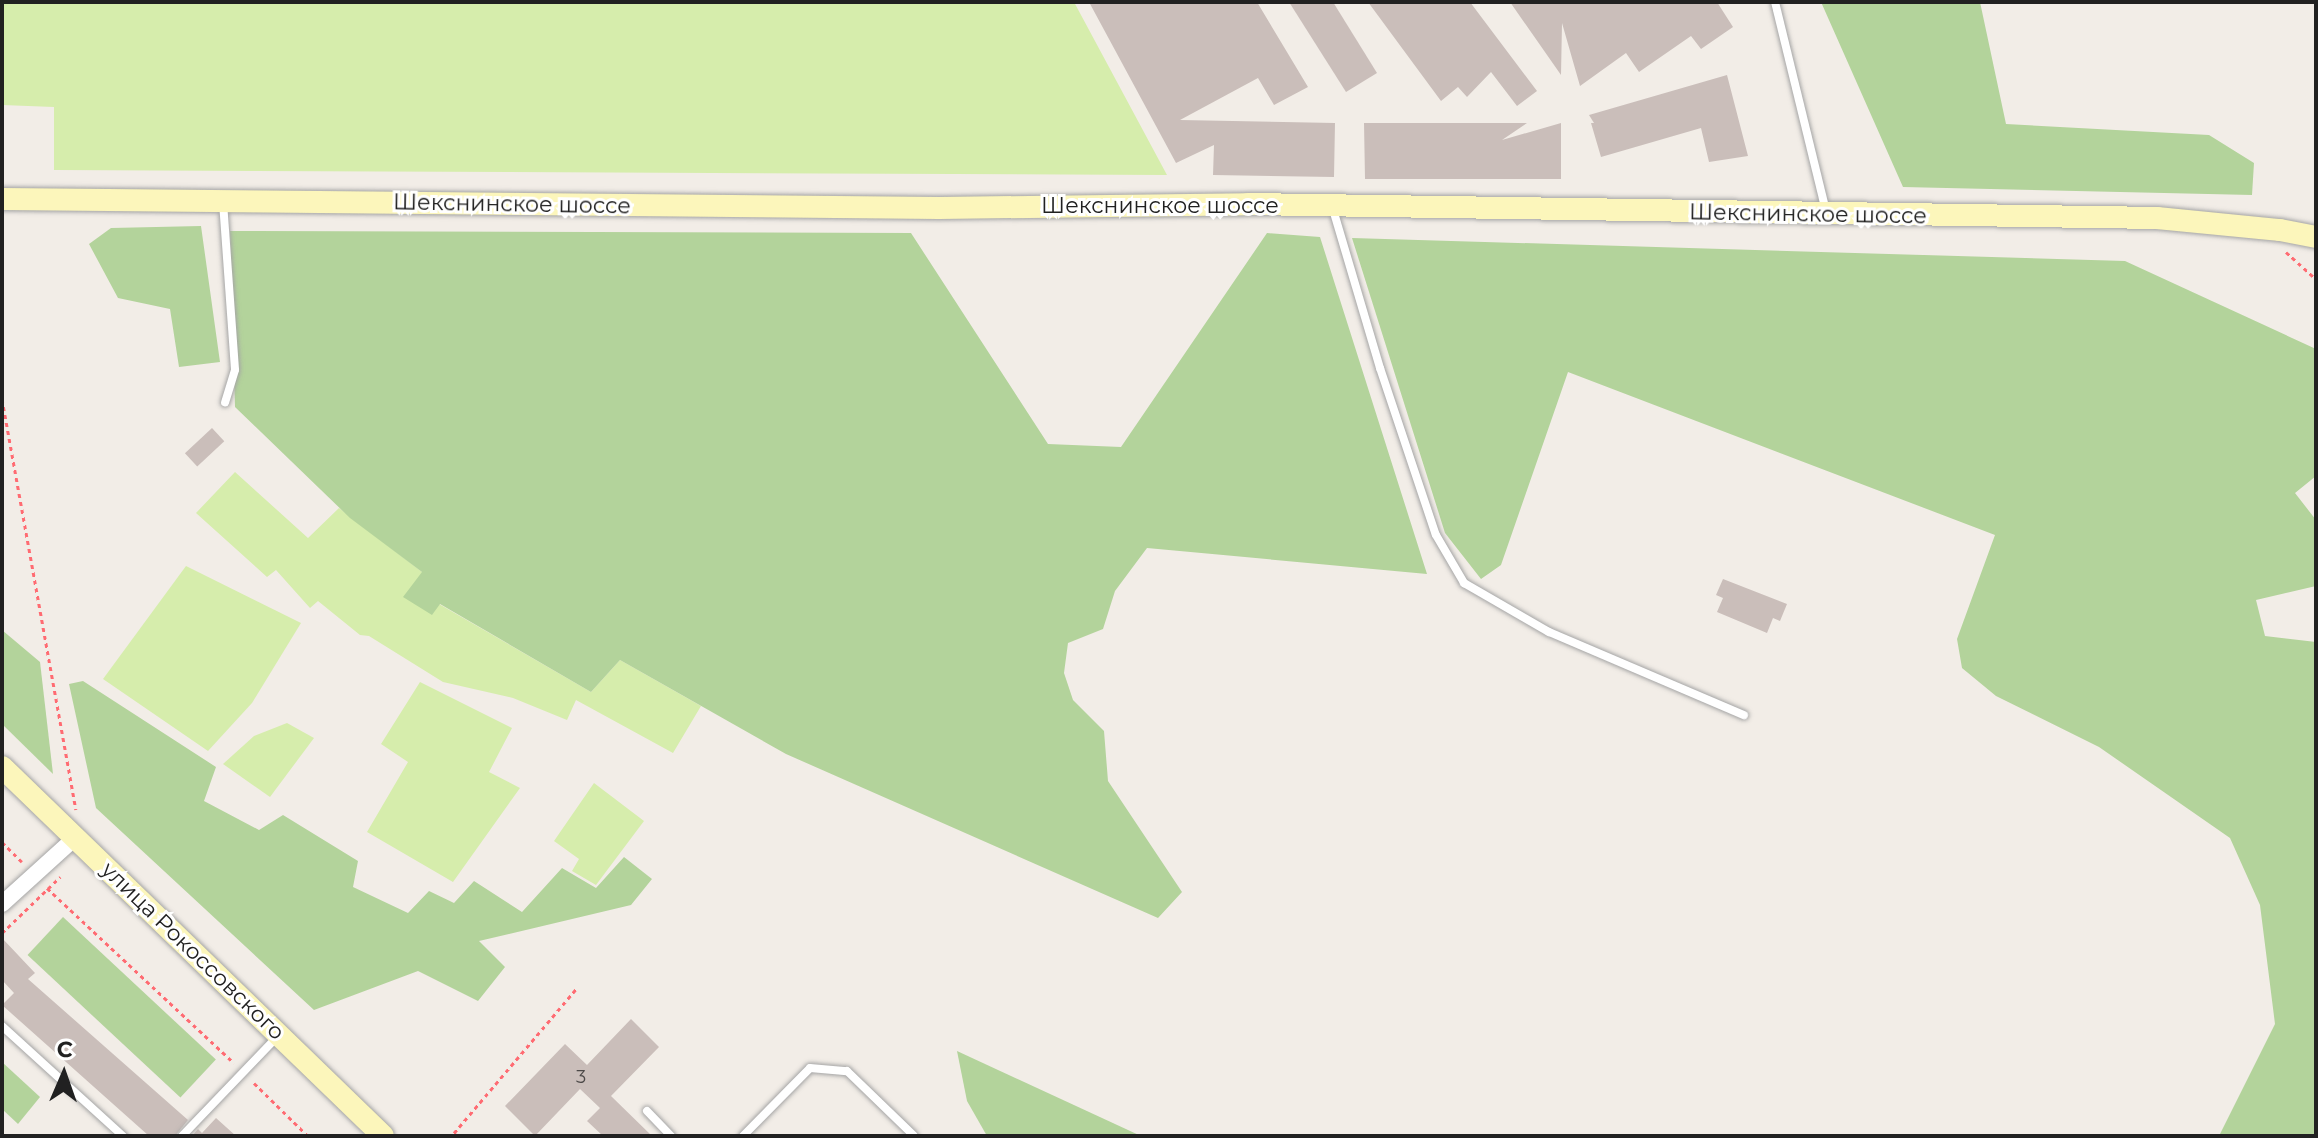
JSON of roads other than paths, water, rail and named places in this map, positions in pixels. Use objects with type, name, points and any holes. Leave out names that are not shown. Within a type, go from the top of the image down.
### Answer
[{"type":"main road","name":"Шекснинское шоссе","points":[[2,199],[939,208],[1332,206],[2157,218],[2265,228],[2316,237]]},
{"type":"main road","name":"улица Рокоссовского","points":[[2,767],[383,1136]]},
{"type":"street","points":[[2,904],[76,837]]},
{"type":"lane","points":[[1775,2],[1827,215]]},
{"type":"lane","points":[[223,201],[235,370],[225,403]]},
{"type":"lane","points":[[1332,206],[1380,368],[1436,535],[1464,583],[1549,632],[1744,715]]},
{"type":"lane","points":[[2,1026],[123,1136]]},
{"type":"lane","points":[[182,1136],[279,1035]]},
{"type":"lane","points":[[743,1136],[810,1068],[847,1071],[914,1136]]},
{"type":"lane","points":[[647,1111],[671,1136]]}]
